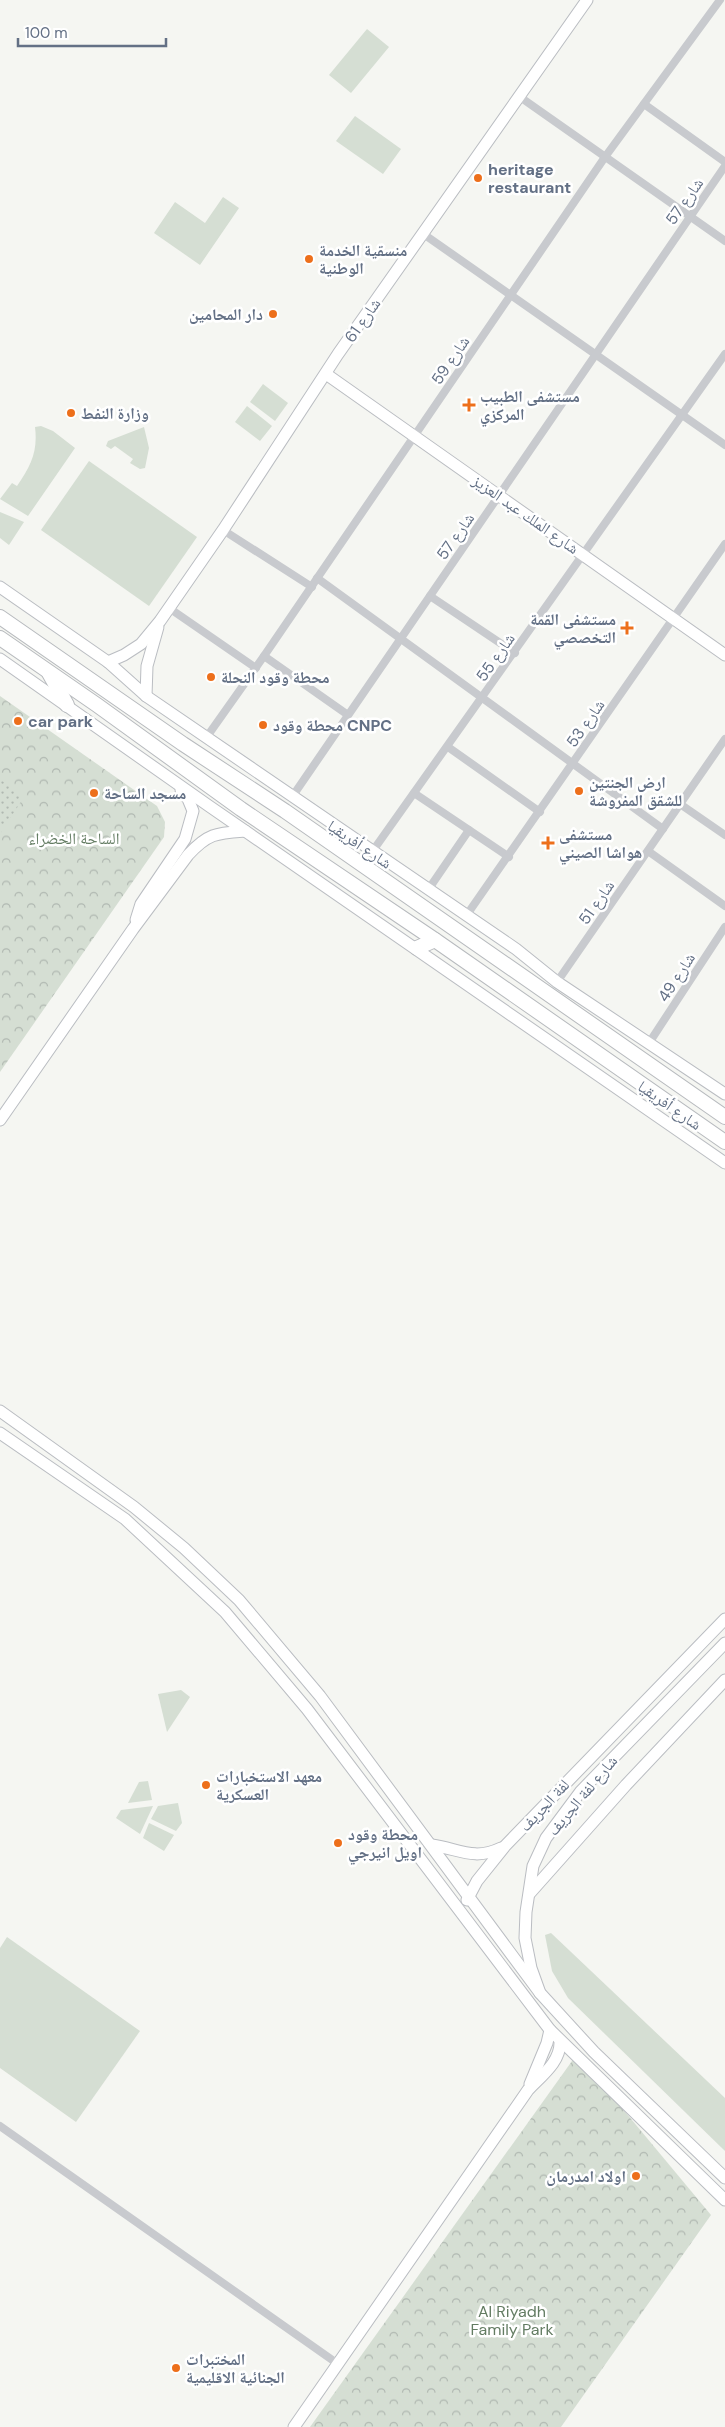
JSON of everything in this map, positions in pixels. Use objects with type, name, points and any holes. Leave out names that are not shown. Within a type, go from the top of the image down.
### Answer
[{"type":"highway","name":"شارع أفريقيا","points":[[0,617],[285,811],[725,1117]]},
{"type":"highway","name":"شارع أفريقيا","points":[[0,638],[48,670],[242,809],[435,940],[587,1048],[725,1142]]},
{"type":"highway","points":[[48,670],[67,706]]},
{"type":"highway","points":[[417,948],[435,940]]},
{"type":"highway","points":[[587,1048],[598,1029]]},
{"type":"street","name":"شارع 61","points":[[160,621],[422,233],[587,0]]},
{"type":"street","name":"شارع 59","points":[[206,738],[312,587],[605,157],[720,0]]},
{"type":"street","points":[[520,97],[725,241]]},
{"type":"street","points":[[644,104],[725,162]]},
{"type":"street","name":"شارع 57","points":[[292,797],[725,166]]},
{"type":"street","points":[[422,233],[725,445]]},
{"type":"street","name":"شارع 55","points":[[372,852],[515,653],[725,354]]},
{"type":"street","name":"شارع الملك عبد العزيز","points":[[326,374],[725,655]]},
{"type":"street","points":[[223,530],[312,587]]},
{"type":"street","name":"شارع 53","points":[[466,916],[509,857],[725,544]]},
{"type":"street","points":[[317,578],[574,763],[663,830]]},
{"type":"street","name":"شارع أفريقيا","points":[[0,587],[108,662],[146,696],[206,738],[516,950],[557,982],[650,1042],[725,1094]]},
{"type":"street","points":[[430,596],[515,653]]},
{"type":"street","points":[[169,608],[256,668]]},
{"type":"street","points":[[108,662],[124,655],[140,644],[160,621]]},
{"type":"street","points":[[146,696],[146,666],[160,621]]},
{"type":"street","points":[[264,656],[348,715]]},
{"type":"street","name":"شارع أفريقيا","points":[[0,659],[725,1163]]},
{"type":"street","name":"شارع 51","points":[[557,982],[725,739]]},
{"type":"street","points":[[448,747],[540,812]]},
{"type":"street","points":[[133,929],[141,904],[185,839],[190,825],[193,811],[188,799],[172,780]]},
{"type":"street","points":[[414,793],[509,857]]},
{"type":"street","points":[[680,804],[725,835]]},
{"type":"street","points":[[428,890],[469,830]]},
{"type":"street","points":[[0,1120],[133,929],[197,845],[205,838],[218,832],[245,831]]},
{"type":"street","points":[[648,851],[725,906]]},
{"type":"street","name":"شارع 49","points":[[650,1042],[725,927]]},
{"type":"street","points":[[0,1411],[98,1479],[167,1534],[239,1600],[320,1696],[540,1993]]},
{"type":"street","points":[[0,1433],[88,1492],[125,1520],[154,1544],[226,1612],[307,1709],[550,2030],[725,2200]]},
{"type":"street","points":[[88,1492],[98,1479]]},
{"type":"street","points":[[226,1612],[239,1600]]},
{"type":"street","name":"لفة الجريف","points":[[463,1917],[468,1895],[505,1846],[725,1619]]},
{"type":"street","name":"شارع لفة الجريف","points":[[725,1643],[588,1785],[546,1838],[533,1866],[524,1938],[531,1968],[540,1993],[594,2052],[725,2178]]},
{"type":"street","points":[[530,1893],[613,1799],[725,1680]]},
{"type":"street","points":[[432,1845],[477,1856],[489,1854],[505,1846]]},
{"type":"street","points":[[528,2090],[548,2043],[550,2030]]},
{"type":"street","points":[[294,2427],[528,2090],[554,2063],[558,2056],[560,2041]]},
{"type":"street","points":[[0,2126],[338,2364]]},
{"type":"green space","points":[[367,29],[389,47],[351,93],[329,75]]},
{"type":"green space","points":[[355,116],[401,149],[383,174],[336,141]]},
{"type":"green space","points":[[223,197],[239,208],[200,265],[154,233],[175,202],[205,223]]},
{"type":"green space","points":[[263,384],[288,403],[275,421],[250,402]]},
{"type":"green space","points":[[247,406],[272,426],[260,441],[235,422]]},
{"type":"green space","points":[[41,426],[53,431],[75,448],[28,516],[0,499],[12,483],[17,486],[26,472],[34,451],[35,427]]},
{"type":"green space","points":[[144,427],[149,448],[145,468],[140,469],[130,463],[133,459],[115,446],[111,449],[106,446],[108,441]]},
{"type":"green space","points":[[89,461],[197,537],[149,606],[41,530]]},
{"type":"green space","points":[[0,512],[24,522],[9,545],[0,538]]},
{"type":"green space","name":"الساحة الخضراء","points":[[0,696],[157,806],[165,822],[164,837],[0,1072]]},
{"type":"green space","points":[[0,779],[24,797],[0,834]]},
{"type":"green space","points":[[181,1690],[190,1697],[167,1732],[158,1694]]},
{"type":"green space","points":[[148,1781],[152,1800],[128,1803],[139,1782]]},
{"type":"green space","points":[[178,1803],[182,1823],[176,1831],[151,1819],[158,1806]]},
{"type":"green space","points":[[153,1806],[140,1834],[116,1818],[121,1810]]},
{"type":"green space","points":[[149,1823],[174,1835],[164,1851],[143,1838]]},
{"type":"green space","points":[[551,1933],[725,2098],[725,2151],[568,1998],[552,1971],[545,1935]]},
{"type":"green space","points":[[7,1937],[140,2031],[76,2122],[0,2068],[0,1948]]},
{"type":"green space","name":"Al Riyadh Family Park","points":[[577,2054],[711,2215],[561,2427],[310,2427]]},
{"type":"place","name":"heritage restaurant","points":[[478,178]]},
{"type":"place","name":"منسقية الخدمة الوطنية","points":[[309,259]]},
{"type":"place","name":"دار المحامين","points":[[273,314]]},
{"type":"place","name":"مستشفى الطبيب المركزي","points":[[469,405]]},
{"type":"place","name":"وزارة النفط","points":[[71,413]]},
{"type":"place","name":"مستشفى القمة التخصصي","points":[[627,628]]},
{"type":"place","name":"محطة وقود النحلة","points":[[211,677]]},
{"type":"place","name":"car park","points":[[18,721]]},
{"type":"place","name":"محطة وقود CNPC","points":[[263,725]]},
{"type":"place","name":"ارض الجنتين للشقق المفروشة","points":[[579,791]]},
{"type":"place","name":"مسجد الساحة","points":[[94,793]]},
{"type":"place","name":"مستشفى هواشا الصيني","points":[[548,843]]},
{"type":"place","name":"معهد الاستخبارات العسكرية","points":[[206,1785]]},
{"type":"place","name":"محطة وقود اويل انيرجي","points":[[338,1843]]},
{"type":"place","name":"اولاد امدرمان","points":[[636,2176]]},
{"type":"place","name":"المختبرات الجنائية الاقليمية","points":[[176,2368]]}]
